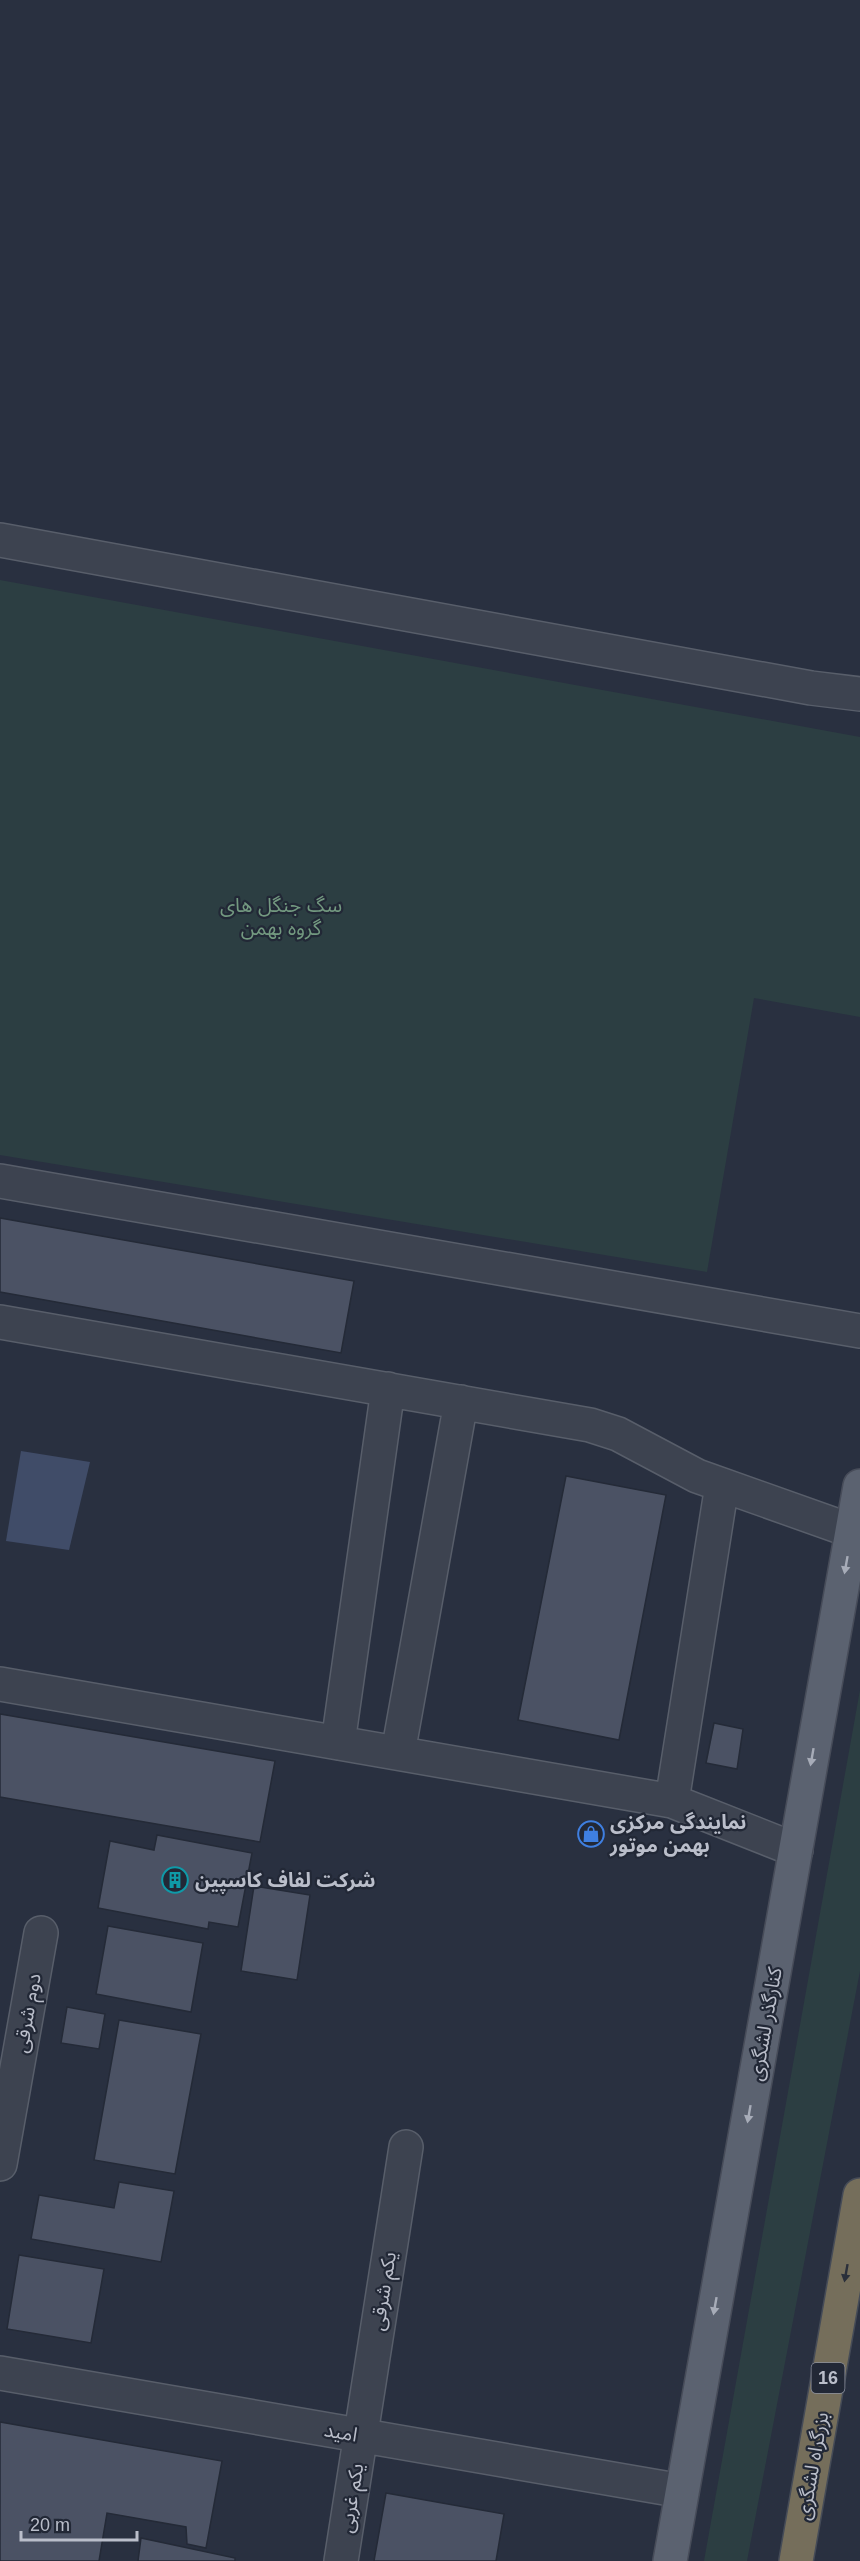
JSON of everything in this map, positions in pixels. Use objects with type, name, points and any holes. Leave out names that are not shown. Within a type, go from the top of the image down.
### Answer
[{"type":"highway","name":"بزرگراه لشگری","points":[[796,2561],[860,2194]]},
{"type":"main road","name":"کنارگذر لشگری","points":[[670,2561],[860,1486]]},
{"type":"lane","points":[[0,540],[811,688],[860,694]]},
{"type":"lane","points":[[0,1180],[860,1331]]},
{"type":"lane","points":[[0,1322],[562,1419],[618,1434],[660,1458],[722,1485],[852,1531]]},
{"type":"lane","points":[[338,1743],[388,1389]]},
{"type":"lane","points":[[398,1753],[461,1402]]},
{"type":"lane","points":[[672,1801],[722,1485]]},
{"type":"lane","points":[[0,1684],[672,1801],[796,1850]]},
{"type":"lane","name":"دوم شرقی","points":[[0,2164],[41,1934]]},
{"type":"lane","name":"یکم شرقی","points":[[360,2436],[406,2147]]},
{"type":"lane","name":"امید","points":[[0,2373],[682,2491]]},
{"type":"lane","name":"یکم غربی","points":[[341,2561],[360,2436]]},
{"type":"green space","name":"سگ جنگل های گروه بهمن","points":[[0,580],[860,737],[860,1017],[754,998],[707,1272],[0,1155]]},
{"type":"green space","points":[[860,1690],[860,1971],[747,2561],[704,2561]]},
{"type":"water","points":[[21,1451],[90,1462],[69,1550],[6,1541]]},
{"type":"building","points":[[0,1218],[354,1281],[341,1353],[0,1292]]},
{"type":"building","points":[[566,1476],[666,1495],[619,1740],[518,1720]]},
{"type":"building","points":[[0,1714],[275,1761],[260,1842],[0,1797]]},
{"type":"building","points":[[714,1723],[743,1729],[737,1769],[706,1763]]},
{"type":"building","name":"شرکت لفاف کاسپین","points":[[157,1835],[252,1853],[238,1927],[209,1922],[208,1929],[98,1908],[110,1841],[154,1850]]},
{"type":"building","points":[[254,1886],[310,1895],[297,1980],[241,1971]]},
{"type":"building","points":[[108,1926],[203,1943],[191,2012],[96,1994]]},
{"type":"building","points":[[67,2007],[105,2014],[99,2049],[61,2043]]},
{"type":"building","points":[[119,2020],[201,2034],[175,2174],[94,2160]]},
{"type":"building","points":[[119,2182],[174,2191],[161,2262],[31,2239],[39,2195],[114,2208]]},
{"type":"building","points":[[19,2255],[104,2269],[91,2343],[7,2329]]},
{"type":"building","points":[[0,2422],[222,2461],[206,2548],[187,2544],[186,2527],[107,2513],[99,2561],[0,2561]]},
{"type":"building","points":[[386,2493],[504,2514],[496,2561],[374,2561]]},
{"type":"building","points":[[141,2538],[235,2558],[235,2561],[138,2561]]},
{"type":"place","name":"نمایندگی مرکزی بهمن موتور","points":[[591,1834]]},
{"type":"place","name":"شرکت لفاف کاسپین","points":[[175,1880]]}]
